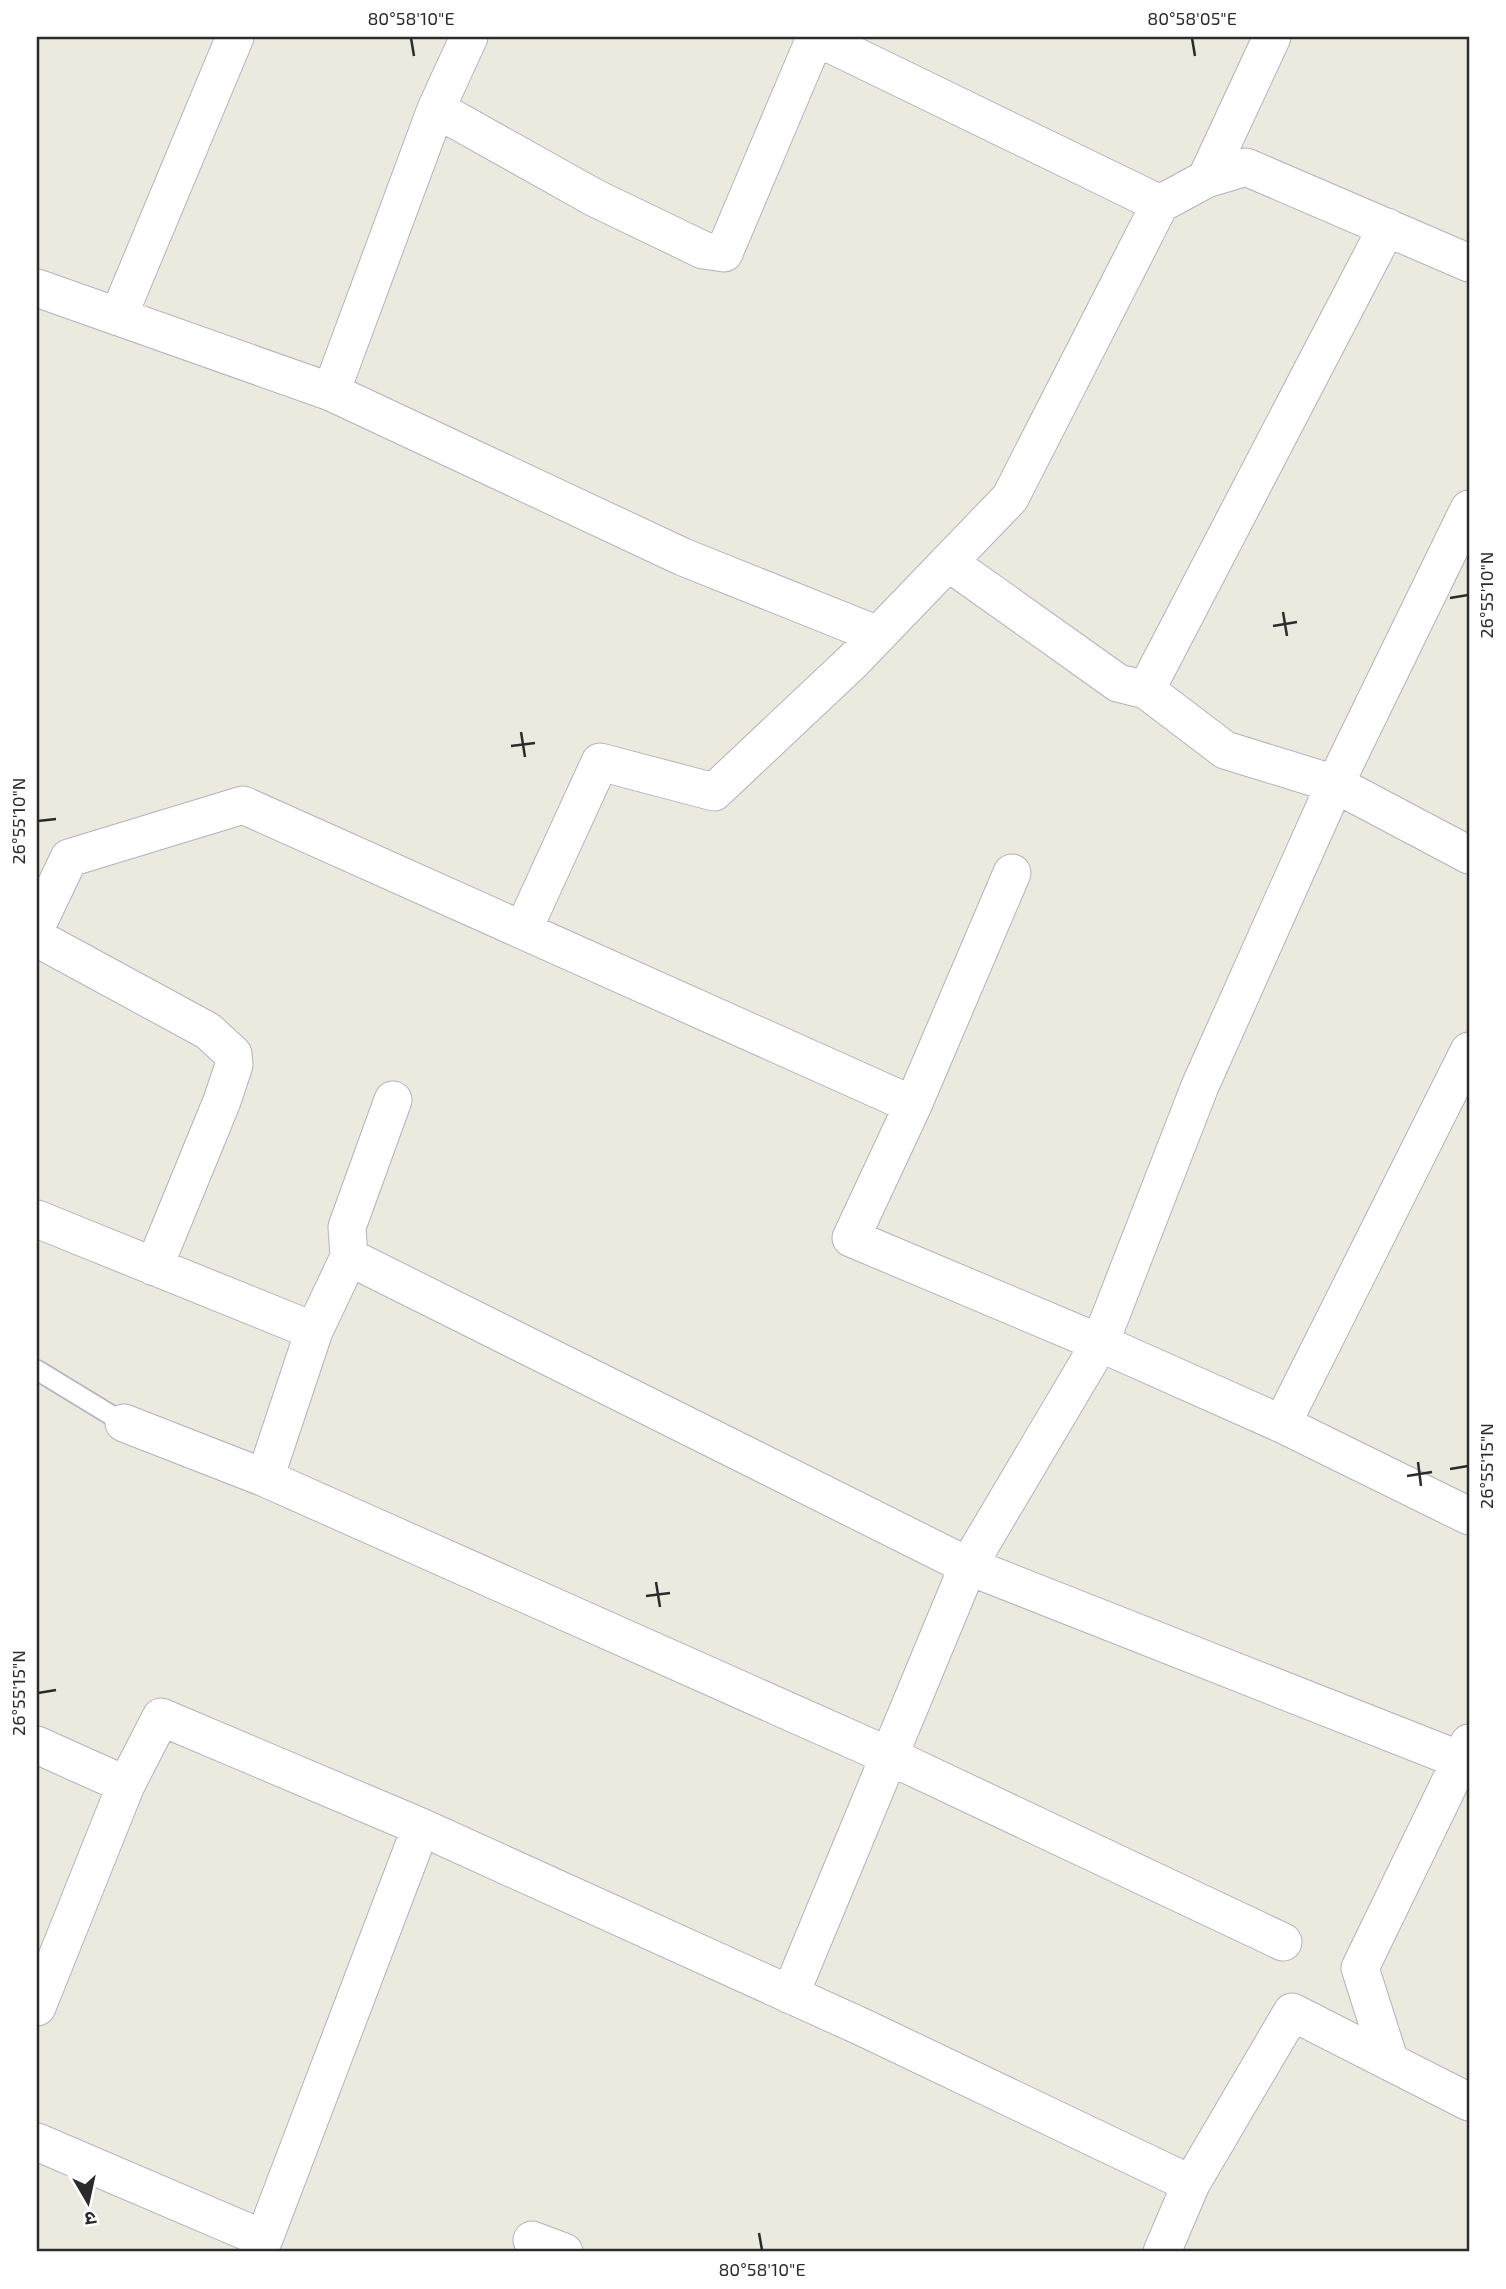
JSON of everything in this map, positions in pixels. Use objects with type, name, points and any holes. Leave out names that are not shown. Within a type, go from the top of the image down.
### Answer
[{"type":"street","points":[[118,317],[235,37]]},
{"type":"street","points":[[331,392],[436,109],[469,37]]},
{"type":"street","points":[[436,109],[595,198],[702,250],[724,253],[814,37],[1160,204]]},
{"type":"street","points":[[1206,179],[1272,37]]},
{"type":"street","points":[[523,930],[600,762],[714,792],[878,635],[1010,498],[1160,204],[1206,179],[1246,167],[1469,262]]},
{"type":"street","points":[[1146,690],[1387,227]]},
{"type":"street","points":[[37,288],[331,392],[683,557],[878,635]]},
{"type":"street","points":[[790,1995],[968,1566],[1101,1343],[1200,1086],[1335,784],[1469,509]]},
{"type":"street","points":[[948,562],[1118,683],[1146,690],[1225,750],[1335,784],[1469,855]]},
{"type":"street","points":[[37,925],[47,876],[69,858],[243,805],[913,1105]]},
{"type":"street","points":[[1012,873],[913,1105],[851,1238],[1101,1343],[1282,1424],[1469,1516]]},
{"type":"street","points":[[37,938],[208,1031],[233,1054],[234,1065],[222,1101],[154,1267]]},
{"type":"street","points":[[1282,1424],[1469,1051]]},
{"type":"street","points":[[265,1478],[314,1331],[349,1257],[347,1227],[393,1100]]},
{"type":"street","points":[[37,1219],[314,1331]]},
{"type":"street","points":[[349,1257],[968,1566],[1465,1752],[1360,1968],[1390,2062]]},
{"type":"street","points":[[124,1423],[265,1478],[889,1756],[1283,1942]]},
{"type":"street","points":[[37,2007],[126,1785],[161,1717],[421,1827],[790,1995],[1191,2183]]},
{"type":"street","points":[[37,1745],[126,1785]]},
{"type":"street","points":[[37,2142],[264,2239],[421,1827]]},
{"type":"street","points":[[1162,2252],[1191,2183],[1292,2012],[1469,2102]]},
{"type":"lane","points":[[37,1370],[124,1423]]}]
